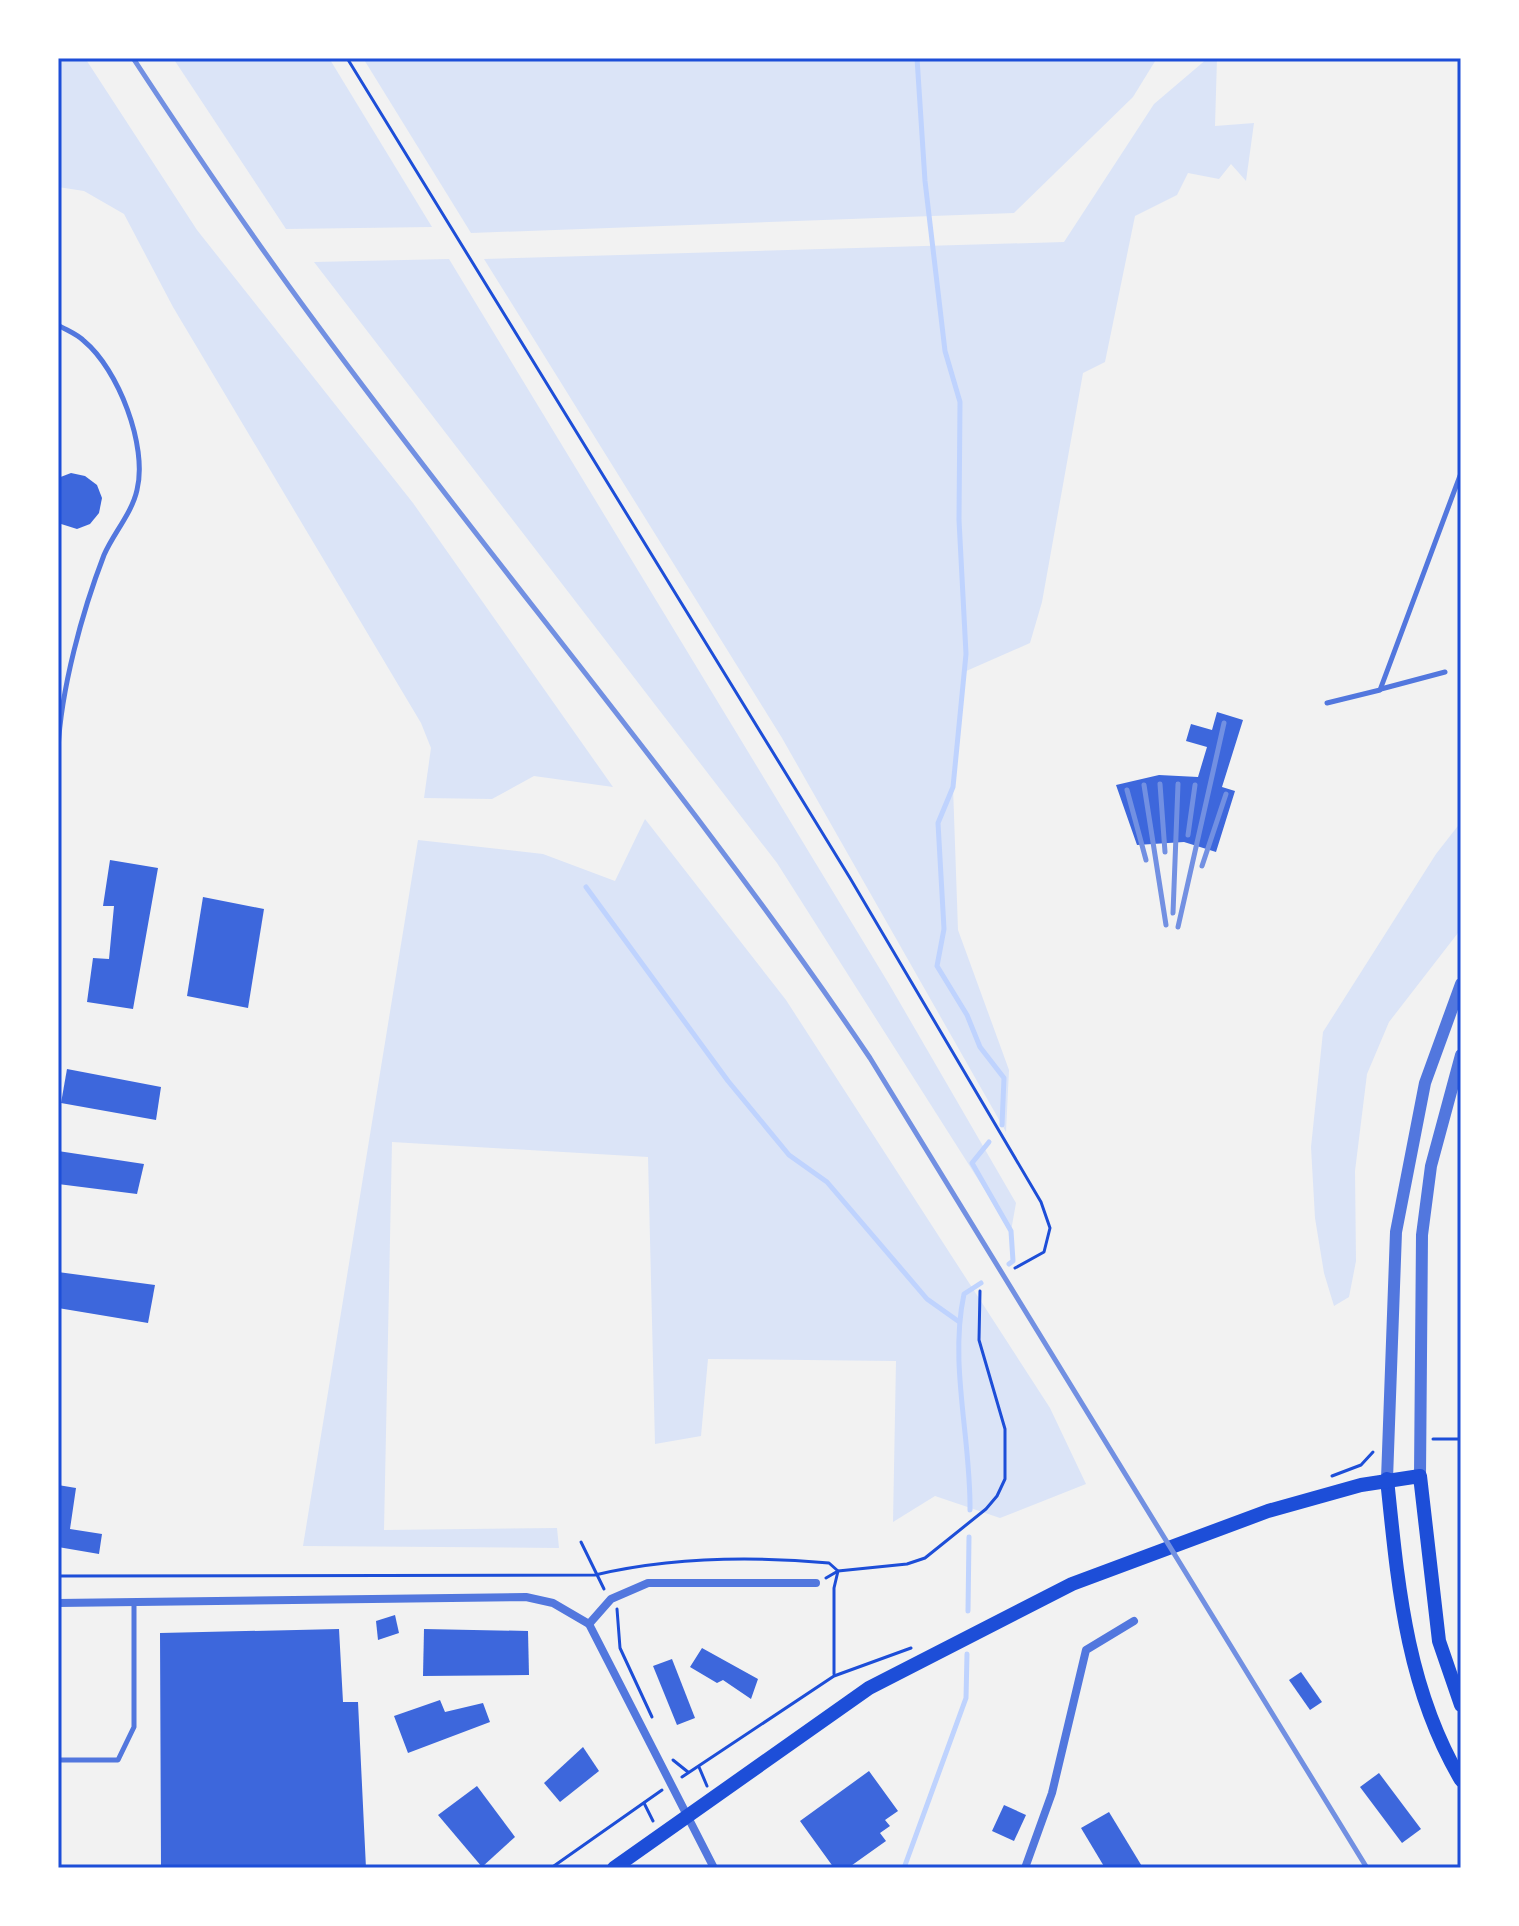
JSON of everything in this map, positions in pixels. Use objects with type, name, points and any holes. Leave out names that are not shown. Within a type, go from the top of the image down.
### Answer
[{"type":"main road","points":[[614,1868],[869,1688],[1072,1584],[1268,1511],[1387,1479],[1420,1476],[1439,1641],[1461,1705]]},
{"type":"main road","points":[[1387,1479],[1400,1605],[1417,1686],[1445,1754],[1461,1780]]},
{"type":"street","points":[[1387,1479],[1396,1232],[1425,1083],[1461,984]]},
{"type":"street","points":[[1420,1476],[1418,1405],[1422,1235],[1431,1166],[1461,1055]]},
{"type":"street","points":[[589,1624],[611,1599],[648,1583],[816,1583]]},
{"type":"street","points":[[58,1603],[526,1597],[553,1603],[589,1624],[714,1868]]},
{"type":"street","points":[[1025,1868],[1052,1793],[1086,1650],[1134,1621]]},
{"type":"lane","points":[[58,325],[85,341],[122,392],[137,442],[138,490],[105,552],[87,602],[58,750]]},
{"type":"lane","points":[[1380,690],[1461,473]]},
{"type":"lane","points":[[1327,703],[1445,672]]},
{"type":"lane","points":[[58,1760],[118,1760],[129,1738],[134,1727],[134,1601]]},
{"type":"path","points":[[347,58],[850,878],[1041,1202],[1050,1228],[1044,1252],[1015,1268]]},
{"type":"path","points":[[816,1583],[838,1571],[907,1564],[925,1558],[986,1509],[997,1496],[1005,1479],[1005,1429],[979,1340],[980,1291]]},
{"type":"path","points":[[1319,1480],[1361,1465],[1379,1445]]},
{"type":"path","points":[[581,1542],[595,1575],[619,1614],[620,1648],[658,1730]]},
{"type":"path","points":[[58,1576],[595,1575],[639,1565],[679,1561],[801,1561],[829,1563],[838,1571]]},
{"type":"path","points":[[834,1676],[834,1588],[838,1571]]},
{"type":"path","points":[[551,1868],[670,1784],[834,1676],[916,1646]]},
{"type":"path","points":[[671,1757],[688,1772]]},
{"type":"path","points":[[699,1766],[711,1797]]},
{"type":"shaded area","points":[[58,58],[85,58],[197,230],[413,503],[613,787],[534,776],[492,799],[424,798],[431,748],[421,723],[173,307],[124,214],[84,191],[58,187]]},
{"type":"shaded area","points":[[173,58],[329,58],[432,227],[286,229]]},
{"type":"shaded area","points":[[363,58],[1157,58],[1133,97],[1014,213],[471,233]]},
{"type":"shaded area","points":[[1208,58],[1217,58],[1215,126],[1254,123],[1246,181],[1231,164],[1219,179],[1188,173],[1177,195],[1135,216],[1105,362],[1083,373],[1042,602],[1030,643],[964,672],[953,787],[958,930],[1009,1070],[1006,1132],[782,738],[484,259],[1064,242],[1154,104]]},
{"type":"shaded area","points":[[449,259],[889,984],[1016,1203],[1011,1231],[777,863],[314,262]]},
{"type":"shaded area","points":[[645,819],[786,1000],[1050,1408],[1086,1484],[1000,1518],[935,1496],[893,1522],[896,1361],[708,1359],[701,1436],[655,1444],[648,1157],[392,1142],[384,1530],[557,1528],[559,1548],[303,1546],[418,840],[543,854],[615,881]]},
{"type":"shaded area","points":[[1461,822],[1461,929],[1389,1022],[1367,1074],[1355,1171],[1356,1261],[1349,1297],[1334,1306],[1324,1273],[1315,1218],[1311,1147],[1323,1032],[1436,854]]},
{"type":"building","points":[[71,473],[85,476],[97,485],[102,498],[99,513],[90,524],[77,529],[58,523],[58,478]]},
{"type":"building","points":[[1217,712],[1243,720],[1222,787],[1235,791],[1216,852],[1184,842],[1137,845],[1116,785],[1159,775],[1198,777],[1207,747],[1186,741],[1191,724],[1212,730]]},
{"type":"building","points":[[110,860],[158,868],[133,1009],[87,1002],[93,958],[109,959],[114,906],[103,906]]},
{"type":"building","points":[[203,897],[264,909],[248,1008],[187,996]]},
{"type":"building","points":[[67,1069],[161,1087],[156,1120],[61,1103]]},
{"type":"building","points":[[58,1151],[144,1164],[137,1194],[58,1184]]},
{"type":"building","points":[[58,1272],[155,1285],[148,1323],[58,1308]]},
{"type":"building","points":[[58,1485],[76,1488],[70,1529],[102,1534],[99,1554],[58,1547]]},
{"type":"building","points":[[395,1615],[399,1633],[378,1640],[376,1621]]},
{"type":"building","points":[[339,1629],[343,1702],[358,1702],[366,1868],[161,1868],[160,1633]]},
{"type":"building","points":[[424,1629],[528,1631],[529,1675],[423,1676]]},
{"type":"building","points":[[702,1648],[758,1679],[751,1699],[723,1680],[717,1683],[690,1667]]},
{"type":"building","points":[[672,1659],[695,1718],[677,1725],[653,1666]]},
{"type":"building","points":[[1301,1672],[1322,1702],[1310,1710],[1289,1680]]},
{"type":"building","points":[[440,1700],[445,1712],[483,1703],[490,1722],[408,1753],[394,1716]]},
{"type":"building","points":[[583,1747],[599,1771],[560,1802],[544,1783]]},
{"type":"building","points":[[869,1771],[898,1811],[885,1820],[890,1826],[880,1833],[886,1841],[848,1868],[834,1868],[800,1821]]},
{"type":"building","points":[[1379,1773],[1421,1829],[1402,1843],[1360,1787]]},
{"type":"building","points":[[477,1786],[515,1837],[482,1867],[438,1815]]},
{"type":"building","points":[[1004,1805],[1026,1815],[1014,1841],[992,1831]]},
{"type":"building","points":[[1109,1812],[1143,1868],[1105,1868],[1081,1828]]},
{"type":"waterway","points":[[917,58],[925,181],[945,351],[960,402],[959,520],[966,654],[953,787],[938,823],[944,929],[937,966],[967,1015],[980,1047],[1004,1078],[1002,1125]]},
{"type":"waterway","points":[[586,887],[728,1081],[789,1155],[827,1182],[927,1299],[958,1321]]},
{"type":"waterway","points":[[989,1142],[972,1163],[1011,1231],[1013,1261],[1009,1264]]},
{"type":"waterway","points":[[970,1510],[960,1374],[960,1320],[964,1294],[981,1283]]},
{"type":"waterway","points":[[968,1611],[969,1537]]},
{"type":"waterway","points":[[904,1868],[966,1698],[967,1654]]},
{"type":"railway","points":[[133,58],[310,315],[665,775],[870,1058],[1367,1868]]},
{"type":"railway","points":[[1178,927],[1224,723]]},
{"type":"railway","points":[[1160,784],[1165,852]]},
{"type":"railway","points":[[1173,913],[1178,784]]},
{"type":"railway","points":[[1144,785],[1166,925]]},
{"type":"railway","points":[[1188,835],[1195,785]]},
{"type":"railway","points":[[1127,790],[1146,860]]},
{"type":"railway","points":[[1202,866],[1226,794]]}]
